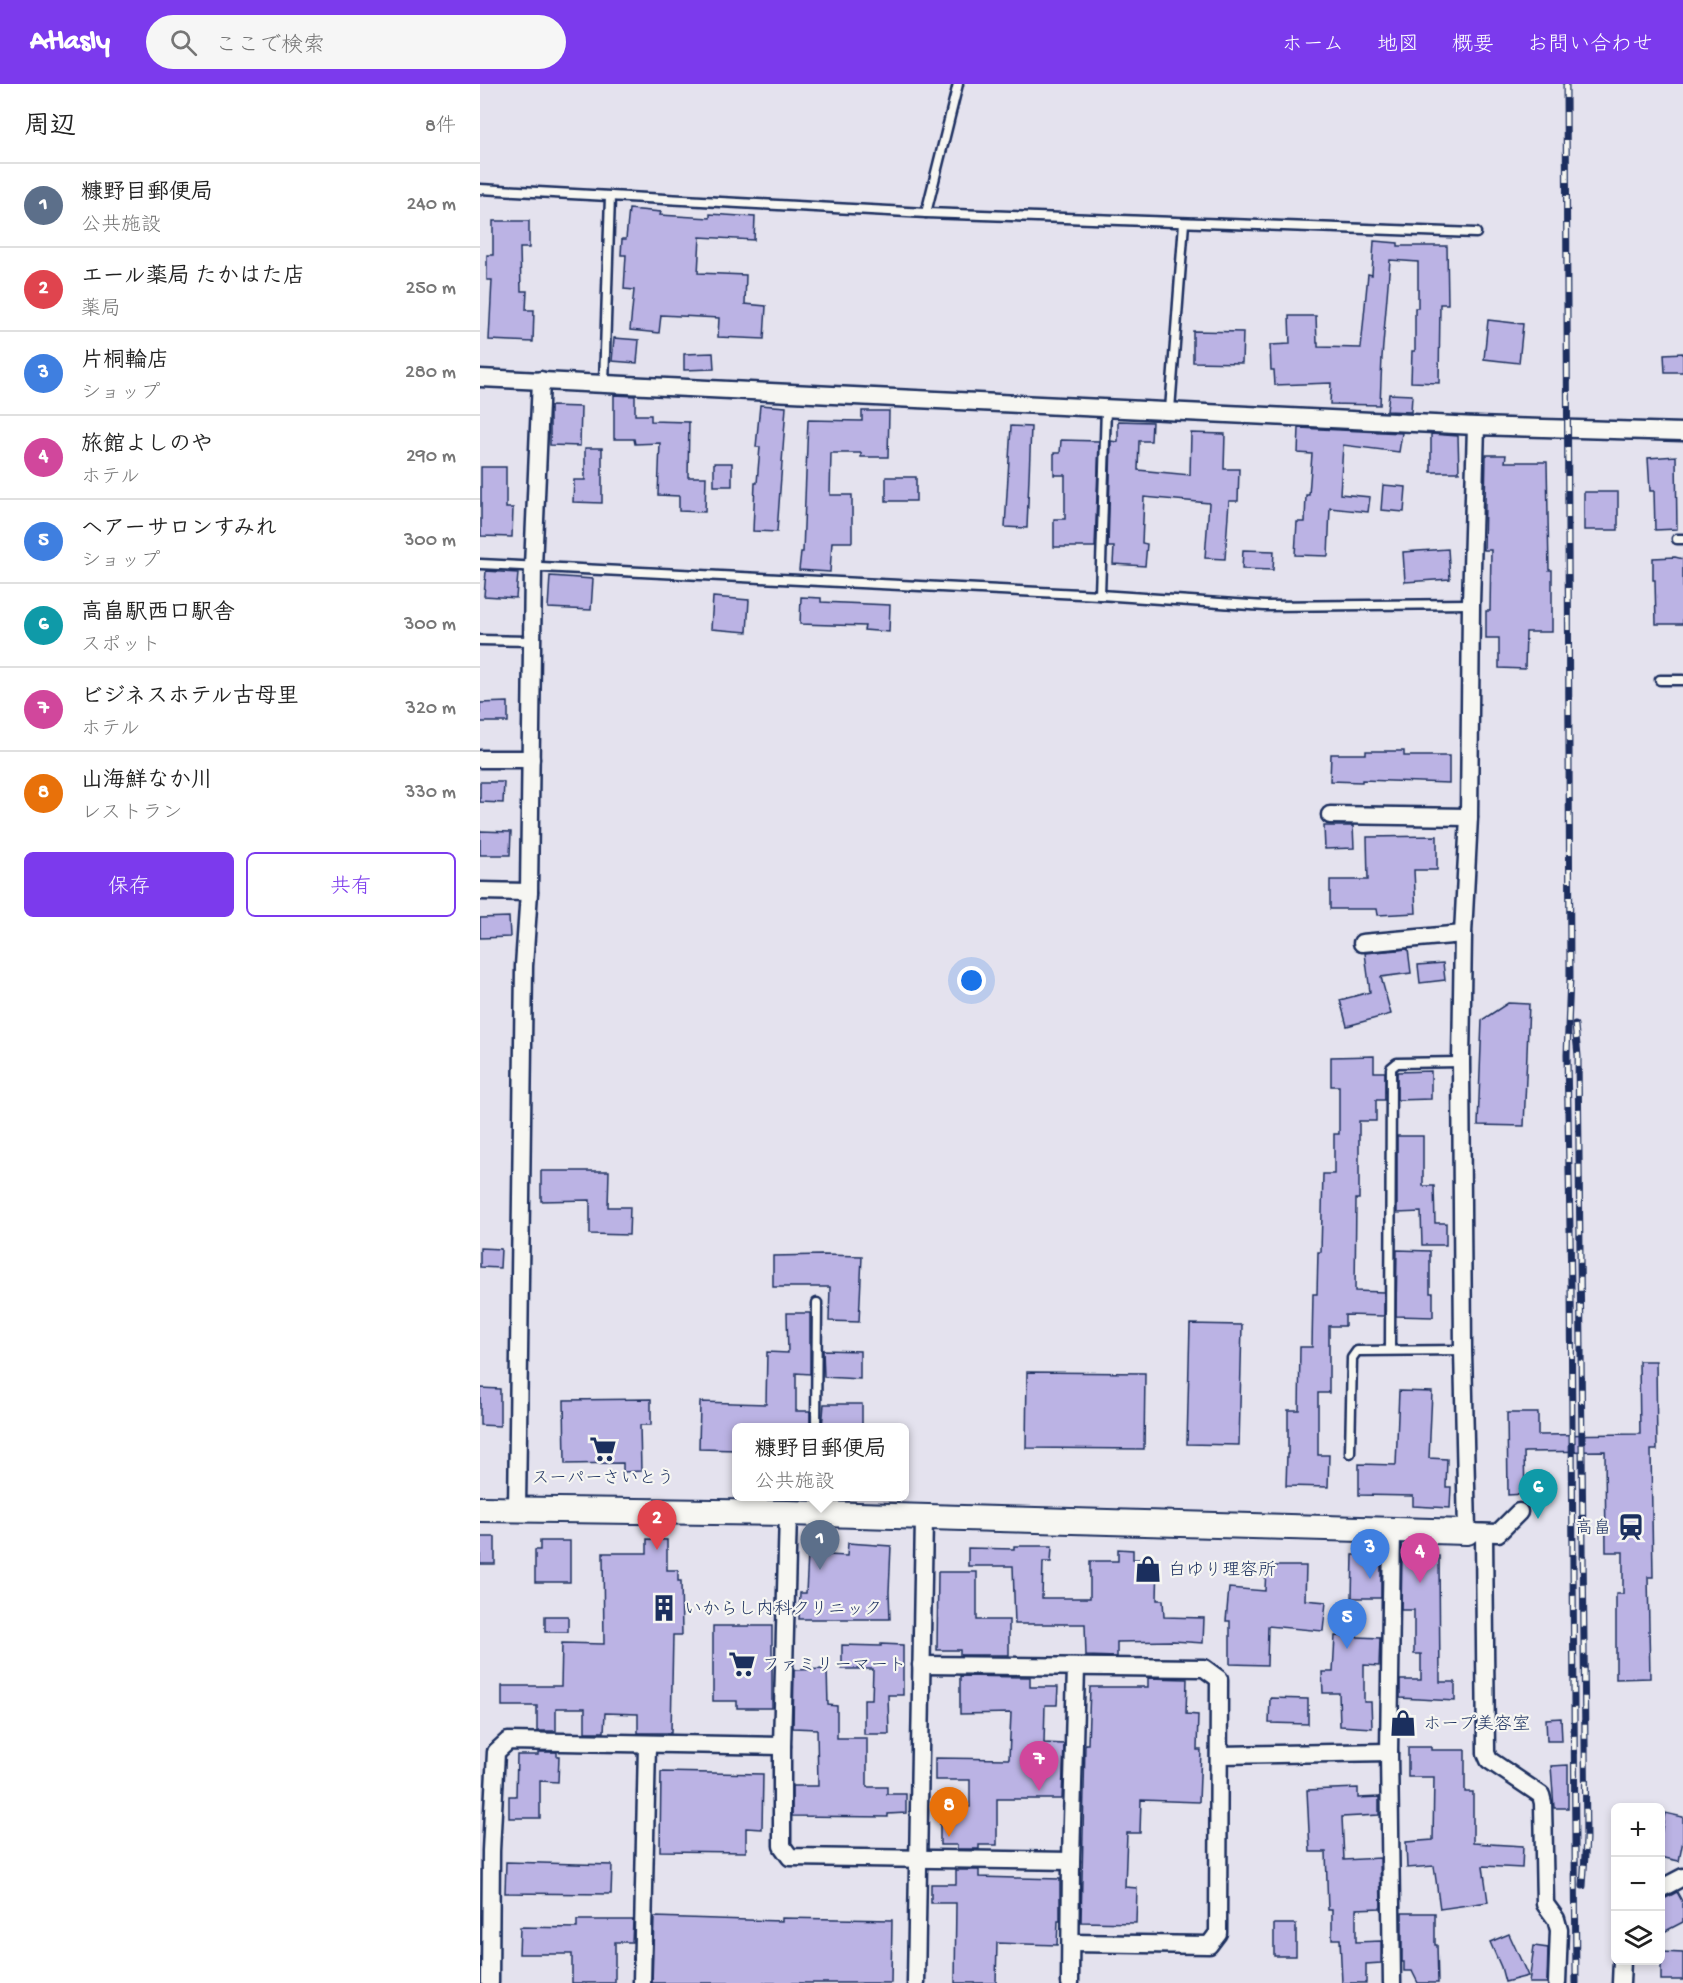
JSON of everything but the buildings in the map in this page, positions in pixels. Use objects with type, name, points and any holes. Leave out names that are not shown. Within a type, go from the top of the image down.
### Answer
[{"type":"street","points":[[480,378],[1476,426],[1683,432]]},
{"type":"street","points":[[517,1509],[524,966],[529,892],[533,567],[541,380]]},
{"type":"street","points":[[1476,426],[1471,604],[1469,817],[1463,934],[1461,1062],[1463,1350],[1475,1533],[1485,1753],[1489,1760],[1541,1795],[1544,1803],[1545,1904],[1556,1918],[1559,1930],[1557,1983]]},
{"type":"street","points":[[480,759],[531,759]]},
{"type":"street","points":[[1330,815],[1469,817]]},
{"type":"street","points":[[480,891],[529,892]]},
{"type":"street","points":[[1362,943],[1463,934]]},
{"type":"street","points":[[480,1509],[788,1513],[815,1510],[924,1518],[1475,1533],[1498,1533],[1519,1512]]},
{"type":"street","points":[[788,1513],[782,1746],[782,1846],[790,1857],[1071,1861]]},
{"type":"street","points":[[916,1983],[924,1518]]},
{"type":"street","points":[[1392,1531],[1389,1752],[1392,1983]]},
{"type":"street","points":[[921,1665],[1204,1668],[1219,1679],[1218,1933],[1209,1945],[1071,1943]]},
{"type":"street","points":[[1070,1983],[1076,1667]]},
{"type":"street","points":[[490,1983],[486,1851],[496,1752],[507,1741],[782,1746]]},
{"type":"street","points":[[642,1983],[647,1744]]},
{"type":"street","points":[[1220,1755],[1389,1752]]},
{"type":"street","points":[[1665,1886],[1683,1877]]},
{"type":"street","points":[[1621,1983],[1622,1965]]},
{"type":"lane","points":[[926,213],[958,84]]},
{"type":"lane","points":[[480,189],[926,213],[1476,232]]},
{"type":"lane","points":[[604,384],[610,196]]},
{"type":"lane","points":[[1170,410],[1184,223]]},
{"type":"lane","points":[[1100,595],[1106,407]]},
{"type":"lane","points":[[480,564],[1100,595],[1265,606],[1471,604]]},
{"type":"lane","points":[[480,639],[532,641]]},
{"type":"lane","points":[[1660,680],[1683,680]]},
{"type":"lane","points":[[1390,1350],[1391,1068],[1397,1063],[1461,1062]]},
{"type":"lane","points":[[816,1423],[818,1303]]},
{"type":"lane","points":[[1350,1453],[1352,1358],[1357,1351],[1463,1350]]},
{"type":"railway","points":[[1566,84],[1570,977],[1567,1055],[1576,1983]]},
{"type":"railway","points":[[1575,1025],[1578,1056],[1586,1839],[1583,1886]]},
{"type":"place","name":"スーパーさいとう","points":[[603,1449]]},
{"type":"place","name":"高畠駅西口駅舎","points":[[1538,1519]]},
{"type":"place","name":"高畠","points":[[1631,1527]]},
{"type":"place","name":"エール薬局 たかはた店","points":[[657,1550]]},
{"type":"place","name":"白ゆり理容所","points":[[1148,1569]]},
{"type":"place","name":"糠野目郵便局","points":[[820,1570]]},
{"type":"place","name":"片桐輪店","points":[[1370,1579]]},
{"type":"place","name":"旅館よしのや","points":[[1420,1583]]},
{"type":"place","name":"いからし内科クリニック","points":[[664,1608]]},
{"type":"place","name":"ヘアーサロンすみれ","points":[[1347,1649]]},
{"type":"place","name":"ファミリーマート","points":[[742,1664]]},
{"type":"place","name":"ホープ美容室","points":[[1403,1723]]},
{"type":"place","name":"ビジネスホテル古母里","points":[[1039,1791]]},
{"type":"place","name":"山海鮮なか川","points":[[949,1837]]}]
